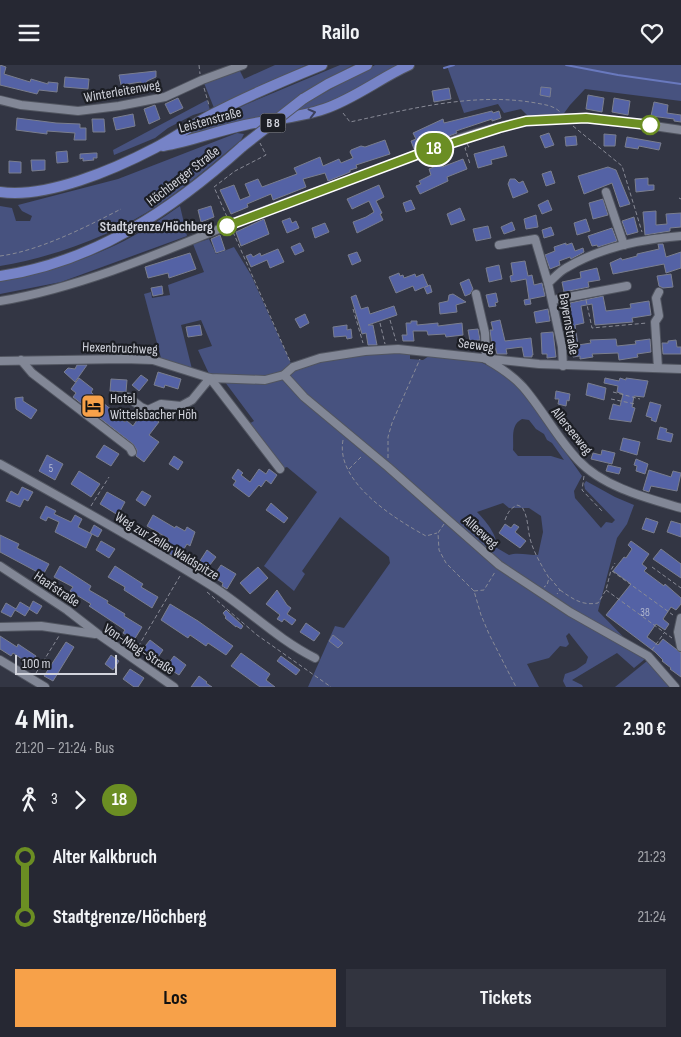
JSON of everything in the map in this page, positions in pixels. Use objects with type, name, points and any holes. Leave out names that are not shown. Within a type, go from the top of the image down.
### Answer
[{"type":"main road","name":"Leistenstraße","points":[[0,192],[26,193],[64,185],[113,168],[157,147],[212,114],[322,65]]},
{"type":"main road","name":"Höchberger Straße","points":[[0,276],[70,259],[108,243],[142,225],[170,206],[303,99],[366,65]]},
{"type":"main road","name":"Leistenstraße","points":[[157,147],[180,143],[230,128],[309,114],[325,109],[409,65]]},
{"type":"street","name":"Winterleitenweg","points":[[0,100],[21,105],[78,111],[119,106],[165,97],[202,80],[243,65]]},
{"type":"street","points":[[0,301],[72,283],[463,139],[526,121],[611,119],[681,129]]},
{"type":"street","points":[[606,192],[624,245]]},
{"type":"street","name":"Bayernstraße","points":[[563,365],[562,347],[548,283],[564,269],[581,260],[624,245],[645,240],[681,236]]},
{"type":"street","points":[[499,245],[535,239],[548,283]]},
{"type":"street","points":[[553,300],[626,286]]},
{"type":"street","points":[[658,368],[655,322],[658,316],[656,298],[659,292]]},
{"type":"street","points":[[476,294],[485,333],[486,359]]},
{"type":"street","name":"Seeweg","points":[[292,367],[332,356],[398,349],[563,365],[681,369]]},
{"type":"street","name":"Allerseeweg","points":[[486,359],[502,369],[522,387],[586,472],[629,492],[681,508]]},
{"type":"street","points":[[21,360],[32,373],[130,448],[132,452]]},
{"type":"street","name":"Hexenbruchweg","points":[[0,361],[153,360],[210,378],[265,380],[284,375]]},
{"type":"street","points":[[284,375],[292,367]]},
{"type":"street","name":"Alleeweg","points":[[284,375],[304,397],[388,467],[499,565],[552,601],[648,656],[675,687]]},
{"type":"street","points":[[128,397],[141,407],[148,409],[161,404],[181,406],[192,400],[210,378],[280,469]]},
{"type":"street","name":"Weg zur Zeller Waldspitze","points":[[0,464],[136,540],[212,586],[274,634],[315,658]]},
{"type":"street","name":"Haafstraße","points":[[0,566],[67,610],[98,634]]},
{"type":"street","points":[[680,619],[678,632],[681,647]]},
{"type":"street","name":"Von-Mieg-Straße","points":[[0,627],[41,626],[98,634],[174,687]]},
{"type":"street","points":[[0,660],[46,687]]},
{"type":"path","points":[[198,65],[212,114]]},
{"type":"path","points":[[343,113],[350,122],[433,105],[482,99],[522,101],[555,107],[568,119],[570,124],[622,166],[645,240]]},
{"type":"path","points":[[463,139],[465,145],[468,144],[469,147],[465,148],[470,164]]},
{"type":"path","points":[[264,150],[266,155],[235,171],[214,187],[292,367]]},
{"type":"path","points":[[0,256],[12,254],[55,239],[90,225],[121,209]]},
{"type":"path","points":[[587,306],[592,328],[655,322]]},
{"type":"path","points":[[352,309],[365,351]]},
{"type":"path","points":[[390,320],[398,349]]},
{"type":"path","points":[[380,323],[387,349]]},
{"type":"path","points":[[388,467],[388,437],[392,423],[423,351]]},
{"type":"path","points":[[613,392],[640,399]]},
{"type":"path","points":[[611,399],[635,404]]},
{"type":"path","points":[[346,433],[342,446],[343,455],[348,469],[360,487],[389,513],[426,536],[438,533]]},
{"type":"path","points":[[348,469],[368,450]]},
{"type":"path","points":[[586,472],[582,490],[603,512]]},
{"type":"path","points":[[90,507],[109,477]]},
{"type":"path","points":[[505,520],[508,511],[512,507],[517,505],[522,507],[526,513],[530,540],[535,555],[549,578],[560,590],[579,602],[588,605],[598,603],[606,590],[611,570],[615,563]]},
{"type":"path","points":[[447,518],[438,533],[439,550],[446,563],[474,591],[486,627],[516,687]]},
{"type":"path","points":[[474,591],[484,590],[499,565]]},
{"type":"path","points":[[652,567],[681,588]]},
{"type":"path","points":[[611,570],[680,619]]},
{"type":"path","points":[[132,657],[180,576]]},
{"type":"path","points":[[534,589],[547,585],[549,578]]},
{"type":"path","points":[[203,589],[257,635],[331,687]]},
{"type":"path","points":[[552,601],[560,590]]},
{"type":"path","points":[[606,590],[664,633],[655,646]]},
{"type":"path","points":[[32,679],[57,639]]},
{"type":"shaded area","points":[[275,65],[306,65],[214,108],[204,83],[240,71],[244,79]]},
{"type":"shaded area","points":[[340,65],[353,65],[300,94],[306,103],[375,65],[399,65],[348,93],[317,107],[227,124],[169,142],[247,104]]},
{"type":"shaded area","points":[[681,65],[681,101],[585,89],[562,116],[529,117],[521,109],[504,113],[498,104],[464,113],[447,66]]},
{"type":"shaded area","points":[[207,100],[210,110],[193,115],[168,128],[155,138],[114,155],[113,150]]},
{"type":"shaded area","points":[[237,133],[244,134],[241,140],[181,189],[142,215],[103,235],[62,251],[0,266],[0,206],[12,208],[16,221],[30,221],[32,216],[22,211],[18,205],[118,179]]},
{"type":"shaded area","points":[[180,206],[187,236],[61,282],[0,294],[0,280],[48,270],[110,248],[153,224]]},
{"type":"shaded area","points":[[209,239],[216,254],[234,247],[251,275],[293,368],[328,358],[401,351],[410,354],[410,359],[423,360],[429,356],[478,361],[500,371],[520,387],[582,476],[574,491],[575,498],[601,528],[606,522],[612,523],[615,520],[585,489],[584,484],[586,481],[634,505],[627,524],[617,538],[598,611],[645,659],[634,668],[617,653],[572,680],[583,687],[566,687],[563,681],[565,674],[576,670],[586,663],[588,657],[569,633],[566,636],[569,644],[566,647],[560,646],[549,658],[527,664],[539,687],[308,687],[335,626],[344,628],[390,563],[389,557],[340,517],[302,571],[305,574],[294,591],[264,566],[317,492],[287,467],[281,469],[247,425],[254,421],[222,378],[210,376],[198,350],[212,346],[201,320],[181,325],[192,369],[161,358],[144,294],[151,292],[152,298],[170,295],[168,285],[204,272],[193,244]],"holes":[[[522,419],[529,420],[536,429],[544,434],[564,460],[551,456],[518,456],[513,450],[513,433],[516,425]],[[503,503],[509,508],[529,508],[541,516],[543,532],[538,555],[509,555],[497,548],[496,539],[488,524],[477,512]]]},
{"type":"shaded area","points":[[647,661],[678,687],[615,687]]},
{"type":"building","points":[[0,65],[6,67],[4,74],[30,82],[31,79],[48,84],[48,82],[58,83],[57,92],[39,90],[37,94],[0,85]]},
{"type":"building","points":[[156,71],[156,77],[147,81],[147,83],[121,85],[119,75]]},
{"type":"building","points":[[65,77],[89,79],[88,89],[64,87]]},
{"type":"building","points":[[541,87],[551,88],[550,97],[540,95]]},
{"type":"building","points":[[449,88],[451,99],[434,102],[432,91]]},
{"type":"building","points":[[588,95],[604,98],[602,112],[586,109]]},
{"type":"building","points":[[178,98],[183,108],[170,114],[165,104]]},
{"type":"building","points":[[614,98],[630,101],[628,115],[612,112]]},
{"type":"building","points":[[654,102],[668,105],[667,113],[681,115],[681,122],[674,121],[674,119],[651,116]]},
{"type":"building","points":[[155,105],[160,119],[149,124],[144,109]]},
{"type":"building","points":[[492,111],[493,113],[499,111],[501,118],[492,121],[492,119],[456,131],[457,133],[414,149],[411,141],[416,139],[413,133],[443,119],[444,123]]},
{"type":"building","points":[[133,114],[135,126],[116,130],[113,118]]},
{"type":"building","points":[[17,118],[80,124],[80,128],[86,128],[86,140],[74,140],[75,133],[47,131],[47,134],[16,130]]},
{"type":"building","points":[[92,119],[104,119],[105,132],[93,132]]},
{"type":"building","points":[[549,133],[554,145],[545,148],[540,136]]},
{"type":"building","points":[[604,134],[616,135],[615,146],[604,146]]},
{"type":"building","points":[[576,136],[577,145],[566,146],[565,137]]},
{"type":"building","points":[[627,137],[661,143],[659,150],[639,146],[638,149],[625,147]]},
{"type":"building","points":[[385,140],[390,154],[356,165],[357,168],[350,170],[350,172],[328,181],[325,173],[303,179],[306,187],[273,200],[271,194],[247,204],[248,207],[231,214],[220,190],[234,185],[240,200],[250,196],[245,184],[258,179],[262,187],[297,174],[294,168],[320,157],[323,166],[339,159],[341,163],[353,158],[351,150]]},
{"type":"building","points":[[504,146],[507,156],[491,160],[492,164],[478,168],[474,154]]},
{"type":"building","points":[[67,151],[68,162],[57,163],[56,152]]},
{"type":"building","points":[[97,153],[97,158],[93,158],[94,160],[83,161],[83,158],[80,159],[80,154]]},
{"type":"building","points":[[463,159],[467,169],[447,177],[448,181],[420,194],[416,186],[421,184],[419,181],[431,175],[429,169],[441,164],[442,167]]},
{"type":"building","points":[[31,160],[45,160],[45,170],[32,171]]},
{"type":"building","points":[[9,161],[21,162],[21,173],[9,173]]},
{"type":"building","points":[[608,167],[616,170],[630,204],[620,207],[612,183],[584,194],[578,176]]},
{"type":"building","points":[[551,171],[555,183],[546,186],[542,174]]},
{"type":"building","points":[[648,178],[648,185],[654,185],[654,190],[636,192],[635,179]]},
{"type":"building","points":[[510,179],[515,179],[519,183],[523,181],[528,192],[513,198],[508,184]]},
{"type":"building","points":[[379,185],[384,197],[376,201],[383,220],[357,233],[353,222],[374,212],[369,201],[352,209],[347,199]]},
{"type":"building","points":[[603,199],[608,215],[593,219],[589,203]]},
{"type":"building","points":[[411,200],[415,209],[406,212],[403,203]]},
{"type":"building","points":[[548,200],[552,210],[542,214],[538,205]]},
{"type":"building","points":[[211,206],[214,217],[201,222],[198,210]]},
{"type":"building","points":[[460,208],[465,220],[451,225],[447,214]]},
{"type":"building","points":[[656,211],[656,225],[667,224],[666,214],[681,213],[681,227],[670,228],[670,231],[645,235],[643,212]]},
{"type":"building","points":[[536,215],[538,227],[526,229],[524,219]]},
{"type":"building","points":[[634,217],[638,232],[627,235],[622,221]]},
{"type":"building","points":[[290,218],[292,223],[296,221],[299,228],[287,233],[282,221]]},
{"type":"building","points":[[264,219],[269,234],[241,246],[236,232]]},
{"type":"building","points":[[586,219],[590,231],[577,235],[574,223]]},
{"type":"building","points":[[512,222],[515,230],[504,234],[501,227]]},
{"type":"building","points":[[325,223],[329,232],[315,238],[312,228]]},
{"type":"building","points":[[488,226],[491,238],[476,241],[473,229]]},
{"type":"building","points":[[551,227],[554,235],[544,238],[542,230]]},
{"type":"building","points":[[612,228],[617,241],[598,247],[597,245],[592,246],[588,236]]},
{"type":"building","points":[[220,235],[225,250],[216,253],[211,239]]},
{"type":"building","points":[[300,243],[304,251],[295,255],[291,247]]},
{"type":"building","points":[[566,243],[566,245],[572,243],[575,251],[583,248],[584,252],[571,259],[570,257],[559,261],[560,265],[550,269],[545,255],[555,251],[554,247]]},
{"type":"building","points":[[658,244],[663,244],[666,257],[681,252],[681,268],[666,273],[664,264],[613,274],[610,263],[621,258],[622,260],[659,249]]},
{"type":"building","points":[[278,249],[284,262],[270,268],[267,260],[251,267],[246,256],[251,254],[253,257],[260,253],[261,256]]},
{"type":"building","points":[[357,252],[361,261],[352,265],[348,255]]},
{"type":"building","points":[[190,253],[196,269],[169,278],[168,273],[148,278],[145,267]]},
{"type":"building","points":[[525,261],[528,276],[532,275],[534,285],[542,283],[545,296],[530,299],[531,304],[525,305],[524,300],[529,299],[526,279],[511,282],[510,276],[513,275],[511,263]]},
{"type":"building","points":[[499,265],[502,279],[489,282],[486,268]]},
{"type":"building","points":[[597,268],[600,280],[588,282],[589,287],[564,292],[562,282],[581,278],[580,272]]},
{"type":"building","points":[[399,273],[404,278],[415,274],[416,277],[423,274],[432,292],[427,294],[424,287],[415,291],[413,286],[396,293],[389,277]]},
{"type":"building","points":[[671,274],[673,287],[663,288],[659,286],[657,276]]},
{"type":"building","points":[[469,279],[473,289],[470,294],[465,296],[460,283]]},
{"type":"building","points":[[162,286],[163,294],[153,296],[151,288]]},
{"type":"building","points":[[496,293],[498,302],[495,303],[496,306],[489,307],[486,295]]},
{"type":"building","points":[[453,294],[466,302],[456,305],[457,312],[440,314],[439,303],[448,301],[449,295]]},
{"type":"building","points":[[356,295],[361,309],[368,307],[370,314],[394,306],[397,315],[368,325],[373,325],[377,345],[368,345],[366,333],[362,334],[351,297]]},
{"type":"building","points":[[603,296],[606,311],[631,308],[630,304],[649,301],[651,315],[632,318],[633,322],[595,325],[592,304],[581,306],[584,323],[575,325],[578,345],[591,343],[590,340],[616,339],[617,346],[636,344],[635,341],[650,339],[651,352],[637,354],[638,357],[619,360],[618,353],[592,354],[593,357],[580,359],[580,356],[573,357],[569,326],[567,326],[564,312],[571,311],[570,303]]},
{"type":"building","points":[[548,309],[550,321],[536,323],[534,312]]},
{"type":"building","points":[[305,314],[309,323],[300,328],[295,319]]},
{"type":"building","points":[[500,320],[505,341],[531,338],[532,357],[524,357],[522,347],[506,349],[507,354],[497,354],[495,346],[492,346],[490,330],[493,330],[491,322]]},
{"type":"building","points":[[411,321],[417,321],[417,325],[438,323],[438,326],[462,323],[463,335],[446,337],[445,334],[428,335],[427,331],[413,331],[414,341],[403,341],[402,335],[407,335],[406,323],[411,323]]},
{"type":"building","points":[[200,325],[202,335],[188,337],[186,327]]},
{"type":"building","points":[[347,325],[347,330],[351,329],[352,338],[347,339],[346,336],[334,337],[333,327]]},
{"type":"building","points":[[478,329],[480,340],[470,341],[468,330]]},
{"type":"building","points":[[553,332],[556,357],[547,358],[547,354],[542,354],[541,333]]},
{"type":"building","points":[[676,340],[677,347],[681,347],[681,354],[663,354],[662,343]]},
{"type":"building","points":[[77,365],[87,365],[75,382],[64,372],[68,368],[75,369]]},
{"type":"building","points":[[158,372],[181,379],[178,389],[165,385],[164,388],[154,385]]},
{"type":"building","points":[[141,375],[148,380],[139,391],[132,385]]},
{"type":"building","points":[[79,378],[93,389],[91,392],[95,396],[93,399],[102,405],[103,403],[112,410],[111,412],[125,422],[126,420],[133,426],[142,413],[150,415],[159,422],[149,435],[159,442],[144,462],[136,456],[137,450],[133,444],[73,397],[76,393],[71,389]]},
{"type":"building","points":[[605,378],[619,381],[620,378],[626,380],[626,378],[648,381],[644,397],[634,396],[632,407],[635,408],[631,422],[609,419],[613,404],[620,406],[623,394],[617,392],[618,386],[604,383]]},
{"type":"building","points":[[111,379],[127,380],[126,392],[110,391]]},
{"type":"building","points":[[588,383],[606,388],[604,400],[586,395]]},
{"type":"building","points":[[556,391],[570,394],[566,406],[558,404],[559,399],[555,399]]},
{"type":"building","points":[[23,397],[23,401],[37,410],[31,419],[16,409],[15,398]]},
{"type":"building","points":[[650,402],[661,405],[656,422],[646,416]]},
{"type":"building","points":[[660,427],[667,429],[666,432],[673,434],[671,442],[657,439]]},
{"type":"building","points":[[623,438],[640,442],[637,455],[620,450]]},
{"type":"building","points":[[104,445],[119,454],[111,466],[96,457]]},
{"type":"building","points":[[602,450],[615,453],[612,464],[591,459],[593,453],[601,455]]},
{"type":"building","points":[[47,455],[63,464],[55,480],[39,471]]},
{"type":"building","points":[[174,456],[183,462],[178,470],[169,464]]},
{"type":"building","points":[[636,459],[648,464],[645,474],[636,471],[637,466],[634,465]]},
{"type":"building","points":[[608,465],[621,468],[619,474],[606,471]]},
{"type":"building","points":[[238,469],[243,473],[241,475],[250,482],[259,469],[266,474],[269,469],[277,475],[271,484],[266,480],[249,497],[233,485],[236,481],[232,478]]},
{"type":"building","points":[[649,470],[671,477],[673,471],[681,473],[677,491],[651,486],[649,492],[643,490]]},
{"type":"building","points":[[79,471],[100,484],[91,497],[71,484]]},
{"type":"building","points":[[22,487],[33,492],[28,501],[24,499],[20,507],[6,501],[11,491],[18,495]]},
{"type":"building","points":[[142,491],[151,496],[145,506],[136,500]]},
{"type":"building","points":[[107,492],[125,502],[118,515],[100,504]]},
{"type":"building","points":[[271,503],[288,518],[284,523],[266,510]]},
{"type":"building","points":[[46,506],[56,511],[54,514],[71,522],[75,515],[82,519],[78,527],[92,534],[86,548],[55,532],[59,522],[48,517],[46,521],[40,518]]},
{"type":"building","points":[[153,515],[175,528],[176,526],[185,531],[187,527],[195,532],[190,546],[187,544],[176,558],[164,550],[169,539],[147,526]]},
{"type":"building","points":[[646,518],[658,522],[654,533],[642,529]]},
{"type":"building","points":[[671,521],[681,524],[681,537],[667,532]]},
{"type":"building","points":[[505,524],[511,528],[514,524],[519,527],[515,532],[526,541],[520,548],[499,533]]},
{"type":"building","points":[[94,525],[102,530],[98,537],[90,533]]},
{"type":"building","points":[[0,535],[19,544],[17,548],[49,564],[43,575],[0,552]]},
{"type":"building","points":[[101,541],[115,549],[109,558],[96,550]]},
{"type":"building","points":[[631,541],[649,554],[642,564],[647,568],[644,571],[664,586],[665,584],[681,598],[681,604],[676,610],[671,607],[663,619],[669,624],[665,630],[656,624],[647,637],[658,645],[663,639],[681,653],[681,677],[670,669],[655,652],[606,615],[631,584],[613,571],[632,549],[628,545]]},
{"type":"building","points":[[661,549],[681,564],[681,578],[653,559]]},
{"type":"building","points":[[207,550],[216,557],[206,570],[198,564]]},
{"type":"building","points":[[221,565],[236,574],[227,589],[222,586],[223,583],[213,577]]},
{"type":"building","points":[[60,566],[91,586],[89,590],[108,601],[107,603],[125,614],[124,616],[142,627],[134,640],[123,633],[125,630],[89,606],[91,604],[70,591],[73,587],[54,577]]},
{"type":"building","points":[[115,566],[143,584],[141,587],[158,597],[152,608],[124,590],[125,587],[108,577]]},
{"type":"building","points":[[258,567],[268,578],[250,594],[240,583]]},
{"type":"building","points":[[277,590],[291,608],[287,614],[296,620],[292,625],[284,619],[282,622],[277,619],[280,615],[266,604]]},
{"type":"building","points":[[33,601],[42,606],[37,614],[29,609]]},
{"type":"building","points":[[20,602],[30,608],[25,616],[15,610],[11,617],[1,612],[6,603],[16,609]]},
{"type":"building","points":[[170,604],[233,646],[226,655],[208,643],[206,646],[190,635],[188,638],[161,620]]},
{"type":"building","points":[[226,610],[243,626],[241,629],[225,618],[223,613]]},
{"type":"building","points":[[306,623],[320,633],[314,641],[300,632]]},
{"type":"building","points":[[333,635],[343,643],[338,648],[329,641]]},
{"type":"building","points":[[0,636],[17,647],[18,644],[36,656],[31,665],[13,653],[11,656],[0,649]]},
{"type":"building","points":[[150,640],[163,650],[156,660],[142,650]]},
{"type":"building","points":[[66,642],[74,647],[53,681],[44,676]]},
{"type":"building","points":[[241,653],[270,674],[266,680],[275,687],[260,687],[231,666]]},
{"type":"building","points":[[111,655],[119,661],[113,670],[105,664]]},
{"type":"building","points":[[174,656],[186,665],[179,675],[166,667]]},
{"type":"building","points":[[281,656],[300,670],[296,675],[277,661]]},
{"type":"building","points":[[130,669],[144,678],[138,687],[134,687],[123,679]]},
{"type":"building","points":[[199,676],[206,683],[212,687],[191,687]]},
{"type":"waterway","points":[[444,68],[454,65]]},
{"type":"waterway","points":[[566,65],[681,84]]},
{"type":"bus line","name":"18","points":[[227,226],[424,152],[526,121],[586,118],[611,119],[650,125]]},
{"type":"place","name":"Stadtgrenze/Höchberg","points":[[227,226]]},
{"type":"place","name":"Hotel Wittelsbacher Höh","points":[[93,406]]}]
